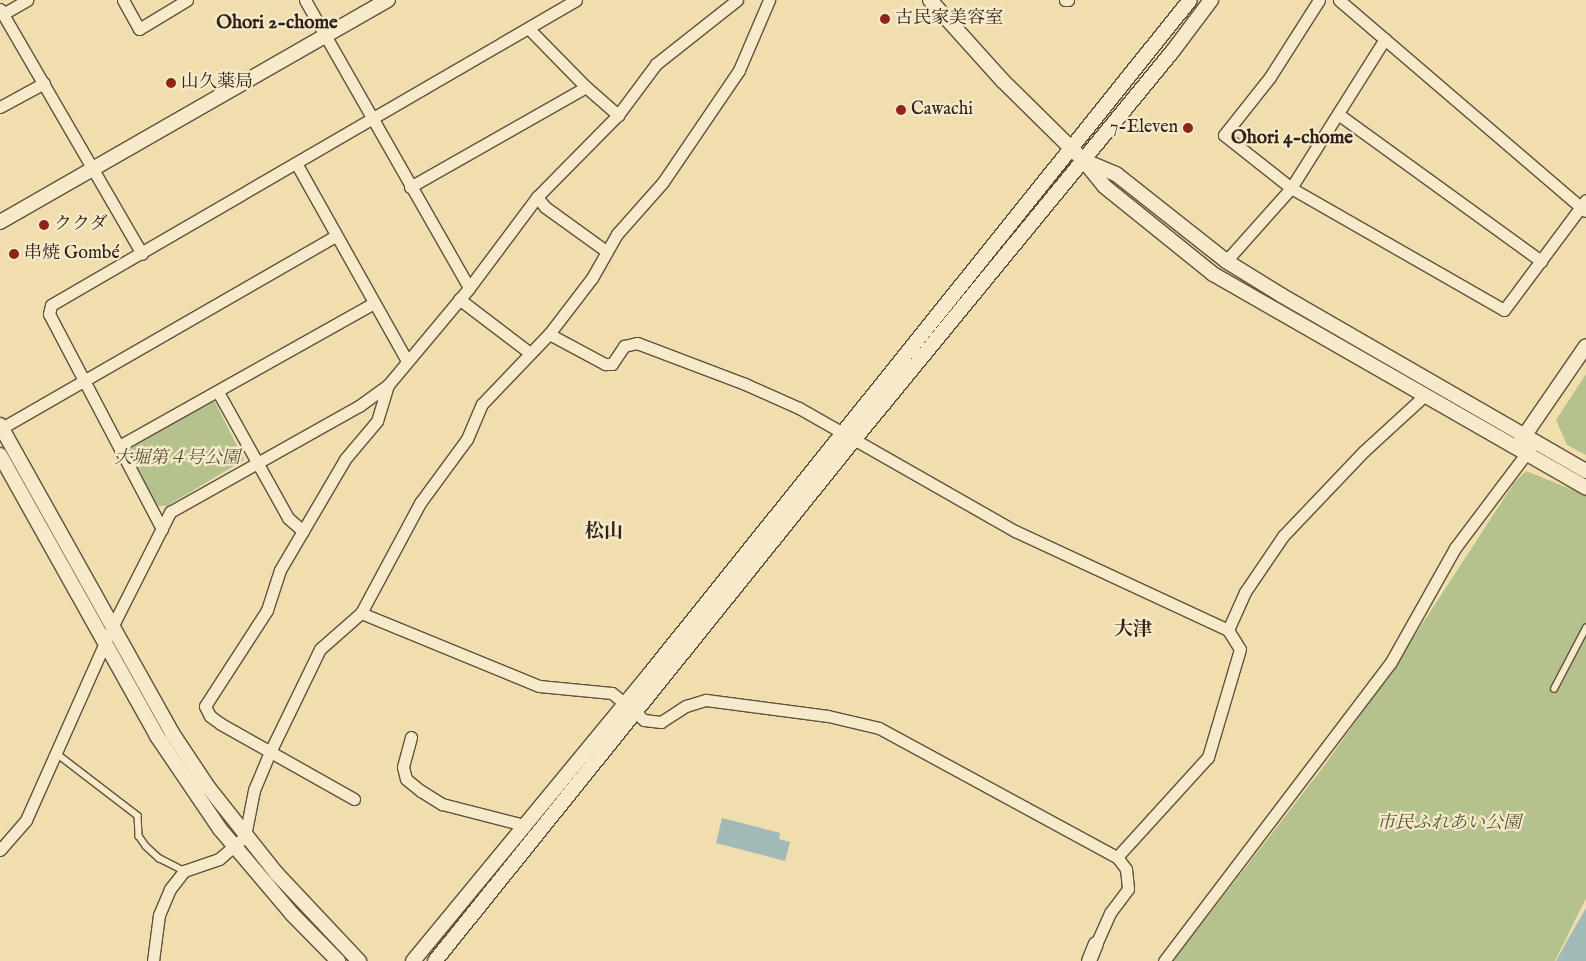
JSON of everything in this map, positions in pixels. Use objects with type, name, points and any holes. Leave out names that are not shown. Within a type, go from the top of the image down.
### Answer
[{"type":"street","points":[[27,0],[1,12],[142,254]]},
{"type":"street","points":[[123,0],[139,29],[187,0]]},
{"type":"street","points":[[305,0],[328,36],[410,187],[469,288]]},
{"type":"street","points":[[0,222],[94,170],[388,0]]},
{"type":"street","points":[[162,528],[84,381],[49,310],[51,305],[142,254],[373,118],[530,30],[576,0]]},
{"type":"street","points":[[354,799],[210,716],[205,706],[267,610],[280,570],[345,459],[377,421],[388,385],[406,359],[469,288],[537,197],[618,115],[656,64],[737,0]]},
{"type":"street","points":[[153,961],[159,915],[170,890],[184,871],[219,859],[235,847],[245,836],[254,790],[270,752],[320,649],[361,614],[420,503],[467,440],[482,404],[549,334],[592,278],[606,252],[663,182],[739,70],[769,0]]},
{"type":"street","points":[[930,0],[1003,81],[1084,161],[1104,186],[1213,274],[1586,488]]},
{"type":"street","points":[[435,961],[841,432],[1190,0]]},
{"type":"street","points":[[413,961],[524,825],[629,709],[853,441],[1084,161],[1211,0]]},
{"type":"street","points":[[1319,0],[1275,70],[1224,135],[1291,188],[1504,310],[1584,207],[1340,0]]},
{"type":"street","points":[[530,30],[586,87],[618,115]]},
{"type":"street","points":[[1226,261],[1291,188],[1385,40]]},
{"type":"street","points":[[0,107],[44,83]]},
{"type":"street","points":[[410,187],[586,87]]},
{"type":"street","points":[[1338,114],[1541,261]]},
{"type":"street","points":[[1084,161],[1116,174],[1226,261],[1586,471]]},
{"type":"street","points":[[296,163],[406,359]]},
{"type":"street","points":[[537,197],[545,207],[606,252]]},
{"type":"street","points":[[336,236],[84,381],[0,427],[172,733],[245,836],[306,907],[358,961]]},
{"type":"street","points":[[459,299],[530,353]]},
{"type":"street","points":[[119,446],[374,303]]},
{"type":"street","points":[[549,334],[605,364],[612,364],[624,346],[637,343],[745,384],[841,432],[853,441],[1015,531],[1228,630],[1240,649],[1208,757],[1117,857]]},
{"type":"street","points":[[1164,961],[1385,670],[1455,548],[1530,439],[1586,346]]},
{"type":"street","points":[[0,850],[26,820],[112,627],[170,512],[359,406],[388,385]]},
{"type":"street","points":[[218,392],[288,518],[303,531]]},
{"type":"street","points":[[1228,630],[1245,592],[1283,536],[1364,451],[1424,396]]},
{"type":"street","points":[[0,455],[157,736],[235,847],[292,914],[338,961]]},
{"type":"street","points":[[361,614],[538,686],[612,693],[644,720],[661,722],[686,706],[706,700],[828,716],[879,728],[1117,857],[1126,869],[1128,889],[1110,913],[1089,961]]},
{"type":"street","points":[[411,737],[403,766],[406,779],[421,791],[442,804],[524,825]]},
{"type":"lane","points":[[1554,689],[1586,628]]},
{"type":"lane","points":[[56,753],[138,816],[139,836],[146,846],[159,858],[184,871]]},
{"type":"green space","points":[[1586,374],[1586,455],[1567,445],[1556,420]]},
{"type":"green space","name":"大堀第４号公園","points":[[210,401],[215,402],[244,460],[167,506],[158,506],[127,451],[130,445]]},
{"type":"green space","name":"市民ふれあい公園","points":[[1526,471],[1586,495],[1586,898],[1555,961],[1173,961],[1324,766],[1389,675],[1514,483]]},
{"type":"water","points":[[722,818],[780,833],[779,839],[790,842],[785,861],[716,843]]},
{"type":"water","points":[[1586,908],[1586,961],[1556,961],[1567,941]]},
{"type":"place","name":"古民家美容室","points":[[885,19]]},
{"type":"place","name":"山久薬局","points":[[171,83]]},
{"type":"place","name":"Cawachi","points":[[901,110]]},
{"type":"place","name":"7-Eleven","points":[[1188,128]]},
{"type":"place","name":"ククダ","points":[[44,225]]},
{"type":"place","name":"串焼 Gombé","points":[[14,254]]},
{"type":"district","name":"Ohori 2-chome","points":[[277,24]]},
{"type":"district","name":"Ohori 4-chome","points":[[1292,139]]},
{"type":"district","name":"松山","points":[[604,533]]},
{"type":"district","name":"大津","points":[[1133,631]]}]
